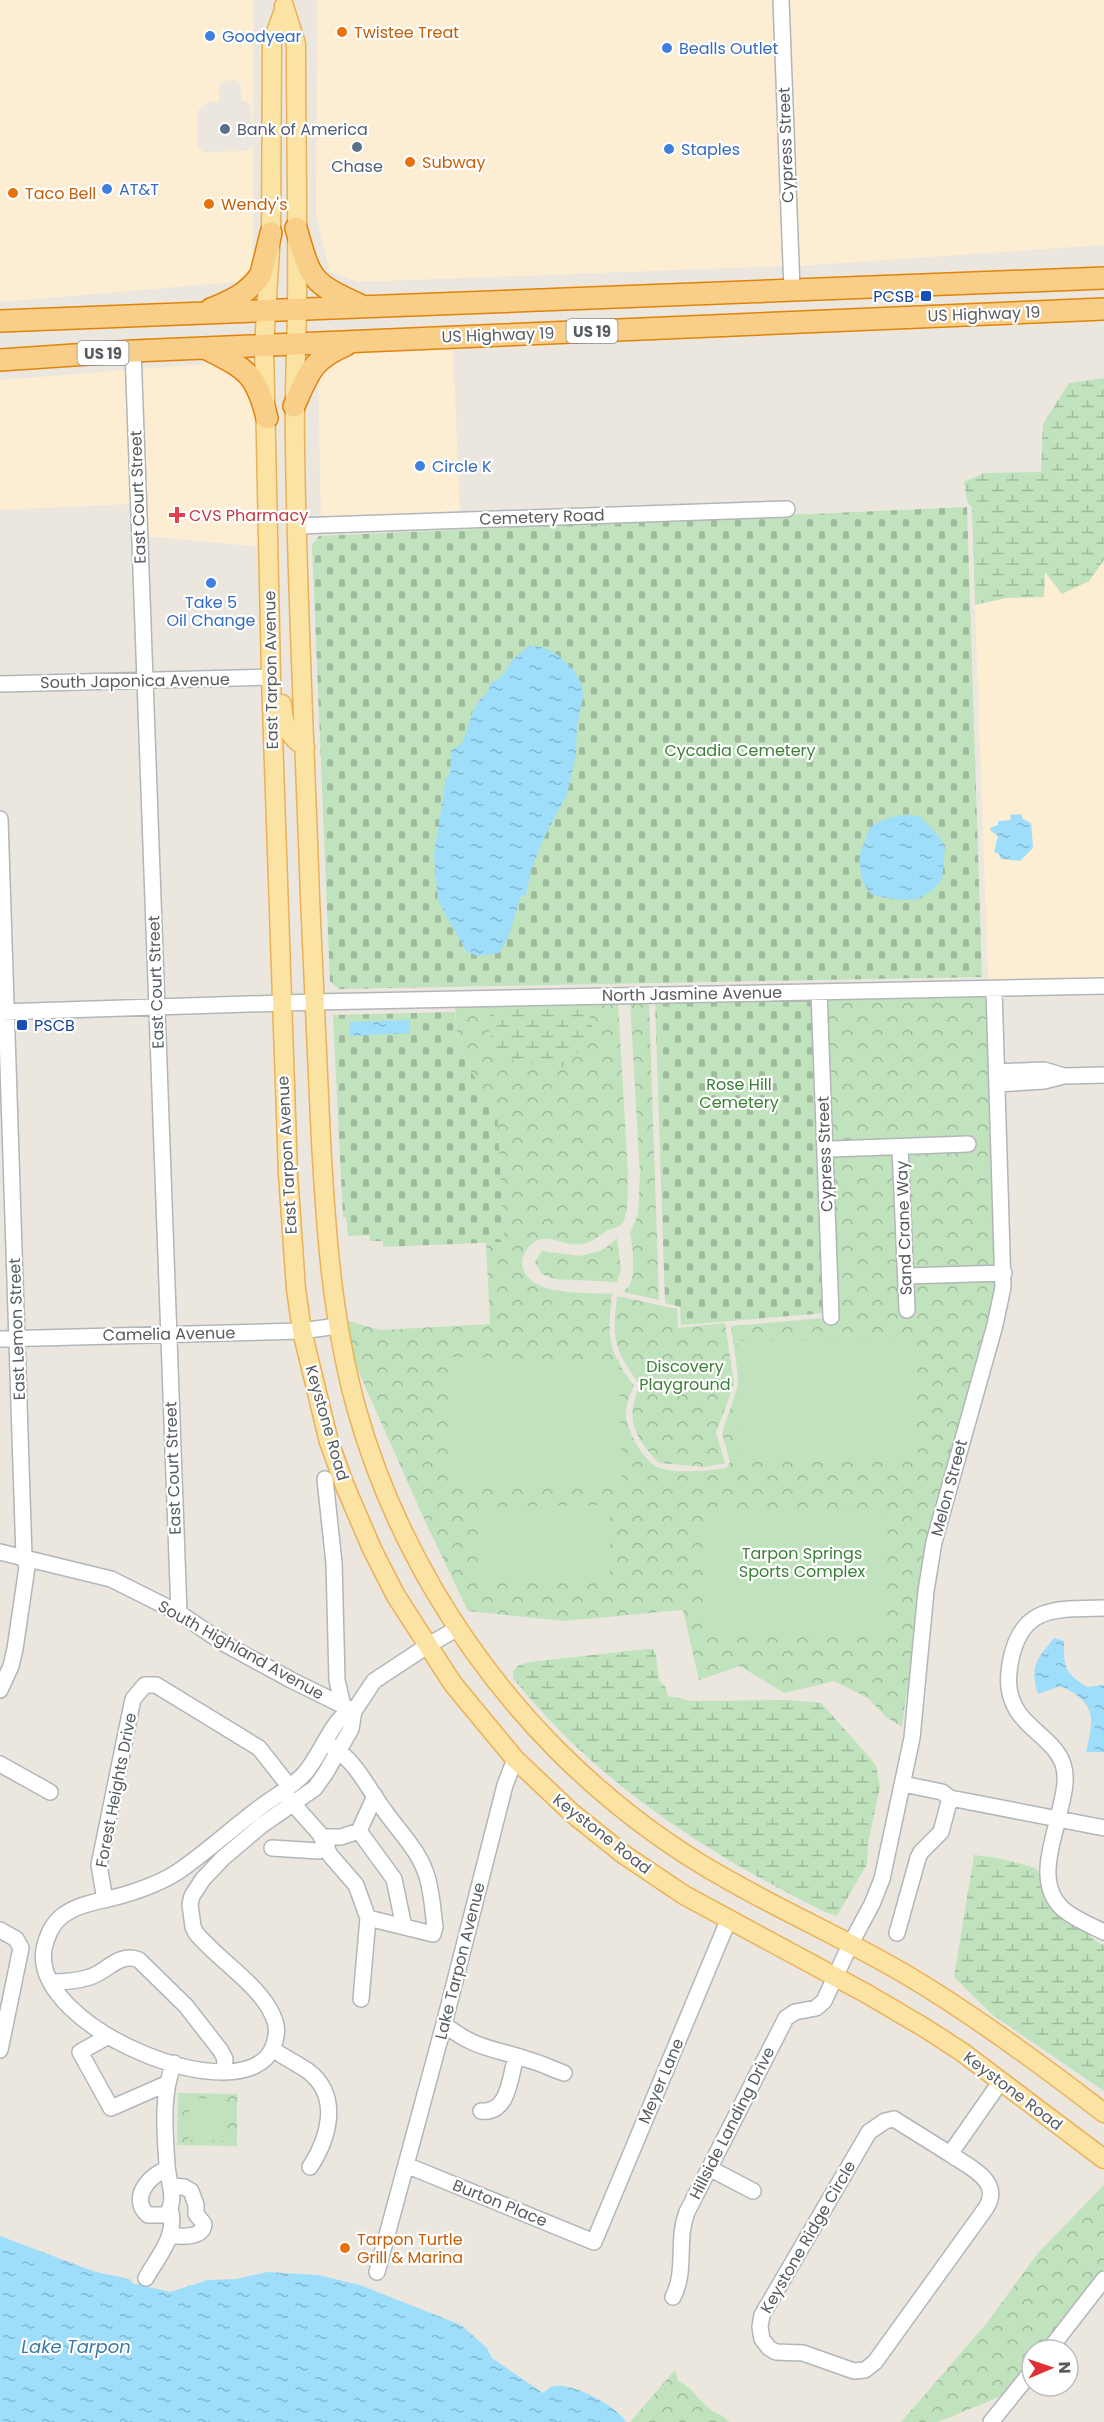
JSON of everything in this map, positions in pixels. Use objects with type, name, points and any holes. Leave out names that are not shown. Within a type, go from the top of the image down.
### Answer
[{"type":"highway","points":[[297,228],[308,269],[317,281],[332,292],[363,306]]},
{"type":"highway","points":[[202,313],[240,296],[258,280],[271,233]]},
{"type":"highway","name":"US Highway 19","points":[[0,321],[1104,278]]},
{"type":"highway","points":[[977,314],[1089,295],[1104,290]]},
{"type":"highway","name":"US Highway 19","points":[[0,360],[133,351],[1104,309]]},
{"type":"highway","points":[[294,405],[313,366],[328,352],[352,342]]},
{"type":"highway","points":[[207,348],[237,364],[250,375],[261,393],[267,418]]},
{"type":"main road","name":"East Tarpon Avenue","points":[[284,5],[296,44],[297,310],[294,405],[297,526],[314,1002],[326,1228],[337,1326]]},
{"type":"main road","name":"East Tarpon Avenue","points":[[284,5],[272,43],[271,233],[264,346],[281,1004],[292,1244],[302,1331]]},
{"type":"main road","points":[[270,645],[280,663],[283,723],[305,747]]},
{"type":"main road","name":"Keystone Road","points":[[337,1326],[357,1412],[390,1502],[409,1545],[458,1628],[485,1668],[543,1735],[597,1788],[636,1820],[682,1852],[729,1881],[911,1977],[983,2023],[1104,2113]]},
{"type":"main road","name":"Keystone Road","points":[[302,1331],[329,1442],[358,1520],[392,1588],[427,1646],[453,1684],[515,1759],[572,1813],[623,1854],[728,1921],[836,1977],[925,2028],[1001,2081],[1104,2159]]},
{"type":"street","name":"Cypress Street","points":[[781,0],[792,290]]},
{"type":"street","name":"East Court Street","points":[[133,351],[179,1613]]},
{"type":"street","name":"Cemetery Road","points":[[297,526],[787,509]]},
{"type":"street","name":"South Japonica Avenue","points":[[0,684],[271,677]]},
{"type":"street","name":"East Lemon Street","points":[[0,819],[3,1012],[18,1338],[24,1557],[27,1573],[15,1649],[11,1666],[0,1690]]},
{"type":"street","name":"North Jasmine Avenue","points":[[3,1012],[314,1002],[1104,986]]},
{"type":"street","name":"Melon Street","points":[[836,1977],[880,1884],[902,1789],[912,1733],[932,1548],[997,1317],[1004,1273],[994,989]]},
{"type":"street","name":"Cypress Street","points":[[819,992],[831,1317]]},
{"type":"street","points":[[997,1078],[1044,1081],[1064,1076],[1104,1075]]},
{"type":"street","points":[[831,1149],[968,1144]]},
{"type":"street","name":"Sand Crane Way","points":[[900,1147],[907,1310]]},
{"type":"street","points":[[906,1276],[1004,1273]]},
{"type":"street","name":"Camelia Avenue","points":[[0,1339],[302,1331],[337,1326]]},
{"type":"street","points":[[232,1840],[192,1896],[190,1912],[192,1927],[270,2010],[276,2024],[276,2037],[272,2049],[263,2062],[251,2069],[224,2072],[174,2063],[135,2050],[107,2037],[81,2017],[52,1982],[46,1968],[44,1954],[54,1924],[71,1910],[162,1881],[232,1840],[351,1729],[349,1708],[338,1680],[334,1563],[325,1479]]},
{"type":"street","name":"South Highland Avenue","points":[[0,1552],[111,1579],[179,1613],[234,1649],[291,1680],[349,1708]]},
{"type":"street","points":[[1104,1608],[1055,1610],[1038,1616],[1023,1627],[1011,1659],[1008,1684],[1012,1702],[1023,1718],[1056,1751],[1063,1766],[1065,1778],[1048,1865],[1051,1891],[1062,1908],[1104,1932]]},
{"type":"street","points":[[349,1708],[374,1681],[458,1628]]},
{"type":"street","name":"Forest Heights Drive","points":[[105,1900],[99,1865],[133,1699],[145,1685],[156,1685],[259,1748],[286,1789],[292,1804],[324,1842],[330,1855],[356,1885],[368,1918]]},
{"type":"street","points":[[332,1747],[365,1778],[383,1810],[413,1846],[428,1879],[435,1927],[433,1934],[368,1918],[361,1999]]},
{"type":"street","points":[[257,1819],[292,1804],[315,1788],[332,1747]]},
{"type":"street","name":"Lake Tarpon Avenue","points":[[377,2272],[505,1785],[515,1759]]},
{"type":"street","points":[[0,1764],[50,1792]]},
{"type":"street","points":[[902,1789],[942,1792],[950,1798],[1104,1828]]},
{"type":"street","points":[[272,1848],[319,1851],[324,1842],[359,1831],[375,1796]]},
{"type":"street","points":[[897,1933],[918,1858],[921,1852],[942,1832],[950,1798]]},
{"type":"street","points":[[359,1831],[394,1879],[404,1927]]},
{"type":"street","points":[[195,1860],[207,1873]]},
{"type":"street","name":"Meyer Lane","points":[[594,2242],[728,1921]]},
{"type":"street","points":[[0,1930],[16,1939],[21,1948],[0,2050]]},
{"type":"street","points":[[52,1982],[67,1982],[90,1977],[122,1958],[130,1957],[139,1960],[186,2006],[221,2051],[225,2059],[224,2072]]},
{"type":"street","name":"Hillside Landing Drive","points":[[673,2297],[681,2280],[683,2221],[709,2168],[786,2018],[792,2013],[821,2005],[836,1977]]},
{"type":"street","points":[[444,2024],[461,2038],[473,2044],[564,2073]]},
{"type":"street","points":[[107,2037],[80,2052],[111,2108],[166,2084]]},
{"type":"street","points":[[272,2049],[310,2073],[327,2094],[329,2117],[322,2148],[310,2167]]},
{"type":"street","points":[[481,2111],[495,2110],[502,2103],[516,2056]]},
{"type":"street","points":[[146,2278],[170,2235],[172,2186],[167,2169],[166,2084],[174,2063]]},
{"type":"street","points":[[950,2154],[1001,2081]]},
{"type":"street","name":"Keystone Ridge Circle","points":[[898,2120],[950,2154],[986,2179],[990,2187],[991,2198],[875,2362],[865,2370],[854,2372],[802,2354],[776,2352],[769,2348],[761,2336],[762,2315],[871,2130],[885,2121],[898,2120]]},
{"type":"street","name":"Burton Place","points":[[406,2165],[594,2242]]},
{"type":"street","points":[[709,2168],[753,2191]]},
{"type":"street","points":[[167,2169],[154,2176],[145,2185],[139,2199],[140,2206],[148,2215],[166,2215],[170,2209]]},
{"type":"street","points":[[170,2235],[201,2233],[204,2228],[204,2224],[196,2214],[196,2205],[191,2191],[184,2187],[172,2186]]},
{"type":"street","points":[[1058,2338],[1104,2279]]},
{"type":"street","points":[[991,2422],[1020,2386]]},
{"type":"shaded area","points":[[0,0],[254,0],[253,141],[251,106],[246,101],[242,101],[241,85],[236,80],[224,81],[219,86],[219,102],[209,102],[197,112],[198,147],[203,152],[247,151],[253,146],[253,275],[248,281],[0,302]]},
{"type":"shaded area","points":[[317,0],[774,0],[785,266],[358,282],[330,272],[316,216]]},
{"type":"shaded area","points":[[787,0],[1104,0],[1104,245],[798,266]]},
{"type":"shaded area","points":[[453,347],[460,511],[321,520],[318,369],[356,350]]},
{"type":"shaded area","points":[[213,363],[252,389],[260,416],[262,547],[145,536],[140,369]]},
{"type":"shaded area","points":[[127,370],[132,504],[0,510],[0,380]]},
{"type":"shaded area","points":[[1104,560],[1104,981],[982,982],[988,977],[975,605],[1006,598],[1043,597],[1045,572],[1089,581]],"holes":[[[1010,815],[1031,823],[1033,848],[995,843],[999,836],[990,828],[1012,820]]]},
{"type":"green space","points":[[1104,378],[1104,560],[1089,581],[1062,594],[1045,572],[1044,597],[1006,598],[975,605],[972,507],[968,504],[964,482],[984,473],[1041,472],[1043,424],[1069,383]]},
{"type":"green space","name":"Cycadia Cemetery","points":[[967,507],[982,977],[339,989],[330,981],[312,545],[319,536]]},
{"type":"green space","name":"Tarpon Springs Sports Complex","points":[[988,995],[997,1286],[991,1316],[929,1534],[902,1727],[886,1717],[868,1698],[834,1681],[784,1693],[740,1666],[699,1680],[683,1610],[563,1621],[468,1611],[424,1519],[348,1348],[342,1319],[380,1330],[490,1324],[486,1243],[504,1242],[497,1110],[470,1070],[458,1041],[455,1006],[618,1001],[628,1175],[627,1208],[624,1220],[621,1225],[586,1243],[572,1244],[540,1239],[526,1250],[522,1263],[526,1274],[534,1282],[546,1288],[575,1293],[614,1294],[610,1324],[611,1344],[619,1363],[634,1386],[626,1409],[630,1430],[642,1452],[657,1467],[672,1471],[691,1471],[726,1468],[730,1462],[722,1433],[739,1383],[731,1326],[824,1318],[825,1323],[837,1322],[825,997]]},
{"type":"green space","name":"Rose Hill Cemetery","points":[[818,997],[827,1313],[681,1325],[680,1307],[665,1303],[655,998]]},
{"type":"green space","points":[[630,1001],[649,1001],[659,1300],[623,1292],[630,1285],[633,1274],[630,1233],[638,1215],[640,1175]]},
{"type":"green space","points":[[587,1002],[594,1037],[562,1067],[501,1059],[489,1031],[491,1004]]},
{"type":"green space","points":[[455,1012],[458,1041],[470,1070],[497,1110],[504,1242],[383,1247],[383,1241],[370,1241],[370,1235],[348,1236],[346,1217],[343,1217],[333,1015]]},
{"type":"green space","points":[[617,1238],[621,1269],[617,1282],[553,1279],[542,1274],[535,1262],[542,1251],[580,1256],[603,1250]]},
{"type":"green space","name":"Discovery Playground","points":[[617,1296],[677,1309],[678,1328],[725,1323],[734,1384],[716,1433],[725,1463],[706,1467],[659,1463],[638,1436],[634,1427],[633,1408],[640,1385],[625,1362],[617,1344],[615,1323]]},
{"type":"green space","points":[[913,1340],[918,1462],[737,1461],[738,1341]]},
{"type":"green space","points":[[451,1357],[619,1360],[622,1482],[448,1483]]},
{"type":"green space","points":[[610,1505],[610,1578],[482,1582],[480,1507]]},
{"type":"green space","points":[[708,1507],[888,1513],[883,1636],[702,1630]]},
{"type":"green space","points":[[653,1649],[656,1655],[659,1681],[665,1686],[668,1696],[692,1701],[790,1700],[821,1703],[872,1760],[876,1766],[880,1787],[868,1844],[867,1864],[837,1916],[825,1912],[738,1865],[656,1813],[581,1751],[513,1678],[513,1671],[519,1665],[530,1662]]},
{"type":"green space","points":[[974,1855],[998,1858],[1036,1868],[1053,1903],[1097,1942],[1104,1945],[1104,2091],[994,2016],[954,1977]]},
{"type":"green space","points":[[178,2093],[237,2094],[237,2146],[177,2145]]},
{"type":"green space","points":[[189,2098],[227,2099],[227,2117],[189,2116]]},
{"type":"green space","points":[[188,2122],[227,2122],[227,2141],[188,2140]]},
{"type":"green space","points":[[1104,2185],[1104,2268],[1050,2338],[1020,2338],[1020,2376],[1006,2394],[938,2422],[901,2422],[986,2324],[1038,2253]]},
{"type":"green space","points":[[675,2370],[678,2381],[729,2422],[630,2422]]},
{"type":"water","points":[[529,646],[542,647],[558,655],[573,669],[582,684],[583,696],[577,726],[576,755],[567,794],[544,838],[531,870],[526,895],[521,896],[508,938],[499,953],[477,956],[466,951],[438,901],[434,854],[446,778],[450,773],[451,751],[463,742],[472,713],[481,698],[487,694],[490,684],[502,676],[513,659]]},
{"type":"water","points":[[1021,814],[1023,819],[1031,823],[1033,848],[1020,861],[1001,859],[999,854],[994,852],[998,836],[990,828],[998,825],[998,821],[1011,820],[1010,815]]},
{"type":"water","points":[[904,815],[919,816],[940,837],[945,847],[942,880],[934,889],[919,899],[900,900],[871,894],[863,883],[859,863],[861,850],[871,826],[888,818]]},
{"type":"water","points":[[410,1020],[410,1033],[350,1036],[349,1022]]},
{"type":"water","points":[[1054,1638],[1064,1641],[1065,1663],[1074,1677],[1087,1687],[1104,1685],[1104,1752],[1086,1752],[1091,1720],[1087,1706],[1081,1699],[1061,1686],[1038,1694],[1034,1676],[1036,1663]]},
{"type":"water","name":"Lake Tarpon","points":[[0,2236],[93,2271],[126,2278],[132,2283],[170,2292],[208,2280],[236,2279],[267,2272],[318,2275],[360,2285],[461,2325],[487,2348],[492,2358],[543,2393],[550,2387],[569,2387],[603,2402],[626,2422],[0,2422]]},
{"type":"place","name":"Twistee Treat","points":[[342,32]]},
{"type":"place","name":"Goodyear","points":[[210,36]]},
{"type":"place","name":"Bealls Outlet","points":[[667,48]]},
{"type":"place","name":"Bank of America","points":[[225,129]]},
{"type":"place","name":"Chase","points":[[357,147]]},
{"type":"place","name":"Staples","points":[[669,149]]},
{"type":"place","name":"Subway","points":[[410,162]]},
{"type":"place","name":"AT&T","points":[[107,189]]},
{"type":"place","name":"Taco Bell","points":[[13,193]]},
{"type":"place","name":"Wendy's","points":[[209,204]]},
{"type":"place","name":"PCSB","points":[[926,296]]},
{"type":"place","name":"Circle K","points":[[420,466]]},
{"type":"place","name":"CVS Pharmacy","points":[[177,515]]},
{"type":"place","name":"Take 5 Oil Change","points":[[211,583]]},
{"type":"place","name":"PSCB","points":[[22,1025]]},
{"type":"place","name":"Tarpon Turtle Grill & Marina","points":[[345,2248]]}]
